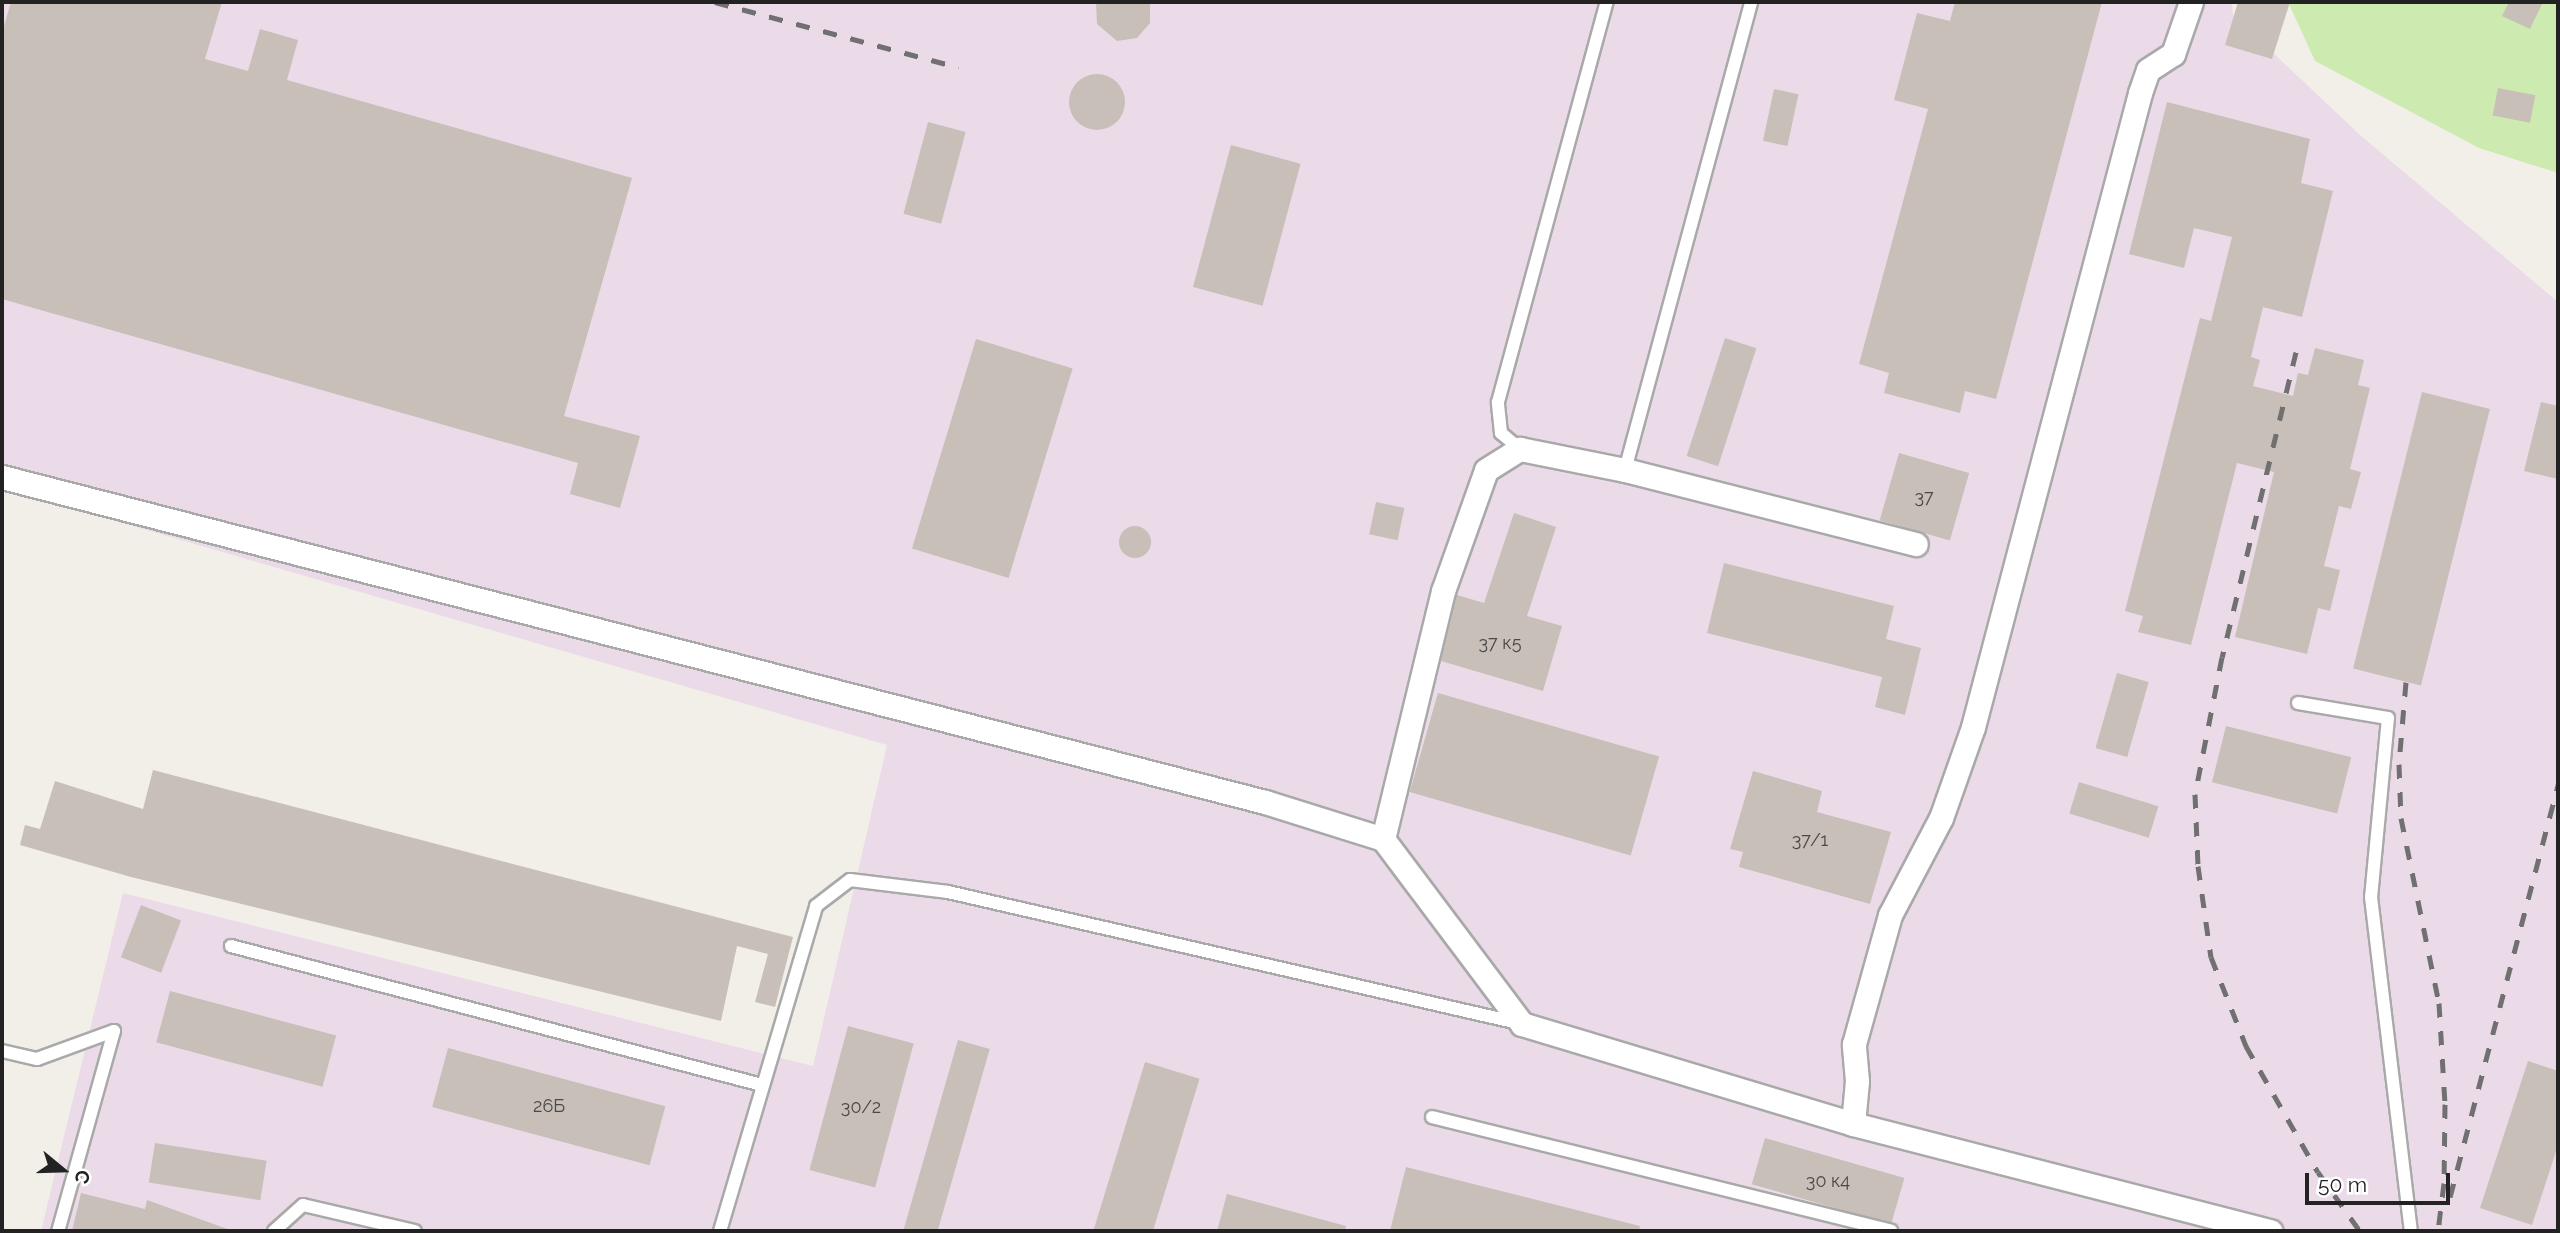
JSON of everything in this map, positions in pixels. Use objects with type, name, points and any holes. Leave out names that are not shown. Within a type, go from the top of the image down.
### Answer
[{"type":"street","points":[[1853,1124],[1857,1081],[1854,1044],[1890,915],[1941,818],[1973,727],[2140,93],[2148,70],[2173,54],[2191,2]]},
{"type":"street","points":[[1383,839],[1443,591],[1486,470],[1520,449],[1625,470],[1916,544]]},
{"type":"street","points":[[2,477],[1265,802],[1383,839],[1522,1024],[1853,1124],[2270,1231]]},
{"type":"lane","points":[[1520,449],[1501,433],[1498,402],[1607,2]]},
{"type":"lane","points":[[1625,470],[1751,2]]},
{"type":"lane","points":[[2298,703],[2388,718],[2371,897],[2411,1231]]},
{"type":"lane","points":[[720,1231],[816,906],[850,880],[948,892],[1522,1024]]},
{"type":"lane","points":[[231,946],[762,1085]]},
{"type":"lane","points":[[2,1051],[37,1059],[114,1031],[58,1231]]},
{"type":"lane","points":[[1432,1117],[1891,1231]]},
{"type":"lane","points":[[274,1231],[303,1206],[415,1231]]},
{"type":"shaded area","points":[[2,2],[2232,2],[2233,15],[2360,135],[2558,302],[2558,1231],[41,1231],[123,893],[813,1066],[887,745],[2,488]]},
{"type":"green space","points":[[2288,2],[2558,2],[2558,173],[2479,148],[2315,61]]},
{"type":"building","points":[[11,2],[222,2],[205,59],[248,71],[260,29],[298,40],[287,80],[632,178],[564,416],[640,436],[620,508],[570,494],[578,463],[2,299],[2,33]]},
{"type":"building","points":[[1096,2],[1150,2],[1150,23],[1137,38],[1117,41],[1097,24]]},
{"type":"building","points":[[1955,2],[2102,2],[1996,399],[1965,391],[1960,413],[1884,393],[1889,373],[1859,364],[1928,109],[1894,100],[1917,13],[1950,21]]},
{"type":"building","points":[[2238,2],[2290,2],[2272,59],[2225,45]]},
{"type":"building","points":[[2509,2],[2543,2],[2530,29],[2502,16]]},
{"type":"building","points":[[1097,74],[1108,76],[1117,82],[1123,91],[1123,113],[1117,122],[1108,128],[1097,130],[1086,128],[1077,122],[1071,113],[1069,102],[1071,91],[1077,82],[1086,76]]},
{"type":"building","points":[[2498,88],[2535,95],[2530,123],[2493,115]]},
{"type":"building","points":[[1774,89],[1798,94],[1787,146],[1763,141]]},
{"type":"building","points":[[2167,102],[2310,139],[2301,183],[2333,191],[2302,317],[2263,307],[2251,357],[2260,360],[2253,386],[2293,396],[2298,373],[2308,375],[2315,348],[2364,360],[2358,385],[2370,388],[2350,469],[2361,472],[2351,509],[2339,506],[2324,566],[2340,570],[2330,611],[2318,608],[2307,654],[2235,637],[2274,472],[2237,463],[2191,645],[2138,632],[2143,616],[2125,611],[2200,318],[2211,321],[2232,237],[2194,228],[2184,268],[2129,254]]},
{"type":"building","points":[[928,122],[966,132],[941,224],[903,214]]},
{"type":"building","points":[[1231,145],[1301,164],[1263,306],[1193,287]]},
{"type":"building","points":[[1725,338],[1756,348],[1718,466],[1687,456]]},
{"type":"building","points":[[976,339],[1073,369],[1009,578],[912,548]]},
{"type":"building","points":[[2422,392],[2490,409],[2421,685],[2353,669]]},
{"type":"building","points":[[2541,402],[2558,406],[2558,479],[2524,471]]},
{"type":"building","points":[[1899,453],[1969,473],[1950,540],[1880,520]]},
{"type":"building","points":[[1376,502],[1404,508],[1398,540],[1369,534]]},
{"type":"building","points":[[1514,513],[1556,527],[1527,616],[1562,626],[1543,691],[1441,661],[1457,595],[1484,603]]},
{"type":"building","points":[[1135,526],[1146,531],[1151,542],[1146,553],[1135,558],[1124,553],[1119,542],[1124,531]]},
{"type":"building","points":[[1724,563],[1894,606],[1886,639],[1921,648],[1905,715],[1875,707],[1882,677],[1707,633]]},
{"type":"building","points":[[2117,673],[2149,682],[2127,757],[2096,748]]},
{"type":"building","points":[[1438,693],[1659,756],[1631,855],[1410,792]]},
{"type":"building","points":[[2226,726],[2351,757],[2337,813],[2212,782]]},
{"type":"building","points":[[153,770],[793,937],[775,1007],[755,1002],[768,954],[737,946],[721,1021],[131,877],[20,845],[25,825],[40,829],[55,781],[143,809]]},
{"type":"building","points":[[1753,771],[1822,791],[1817,812],[1891,832],[1870,904],[1739,867],[1743,852],[1730,849]]},
{"type":"building","points":[[2079,782],[2158,806],[2149,838],[2069,814]]},
{"type":"building","points":[[141,905],[181,920],[161,973],[121,957]]},
{"type":"building","points":[[170,991],[336,1036],[322,1087],[156,1042]]},
{"type":"building","points":[[848,1026],[914,1044],[875,1188],[809,1170]]},
{"type":"building","points":[[958,1040],[990,1049],[938,1231],[904,1229]]},
{"type":"building","points":[[448,1048],[665,1106],[650,1165],[432,1107]]},
{"type":"building","points":[[2528,1061],[2558,1071],[2558,1145],[2532,1225],[2480,1208]]},
{"type":"building","points":[[1145,1062],[1200,1079],[1153,1231],[1093,1231]]},
{"type":"building","points":[[1765,1138],[1904,1178],[1891,1224],[1752,1184]]},
{"type":"building","points":[[155,1143],[267,1161],[260,1200],[149,1183]]},
{"type":"building","points":[[1406,1167],[1640,1226],[1639,1231],[1390,1231]]},
{"type":"building","points":[[81,1193],[145,1209],[147,1200],[233,1231],[72,1231]]},
{"type":"building","points":[[1227,1194],[1346,1226],[1345,1231],[1217,1231]]},
{"type":"railway","points":[[715,2],[958,67]]},
{"type":"railway","points":[[2296,352],[2222,657],[2195,794],[2198,866],[2211,957],[2246,1046],[2318,1172],[2360,1231]]},
{"type":"railway","points":[[2406,682],[2399,764],[2401,818],[2439,1003],[2445,1104],[2444,1183],[2438,1231]]},
{"type":"railway","points":[[2450,1197],[2558,784]]}]
